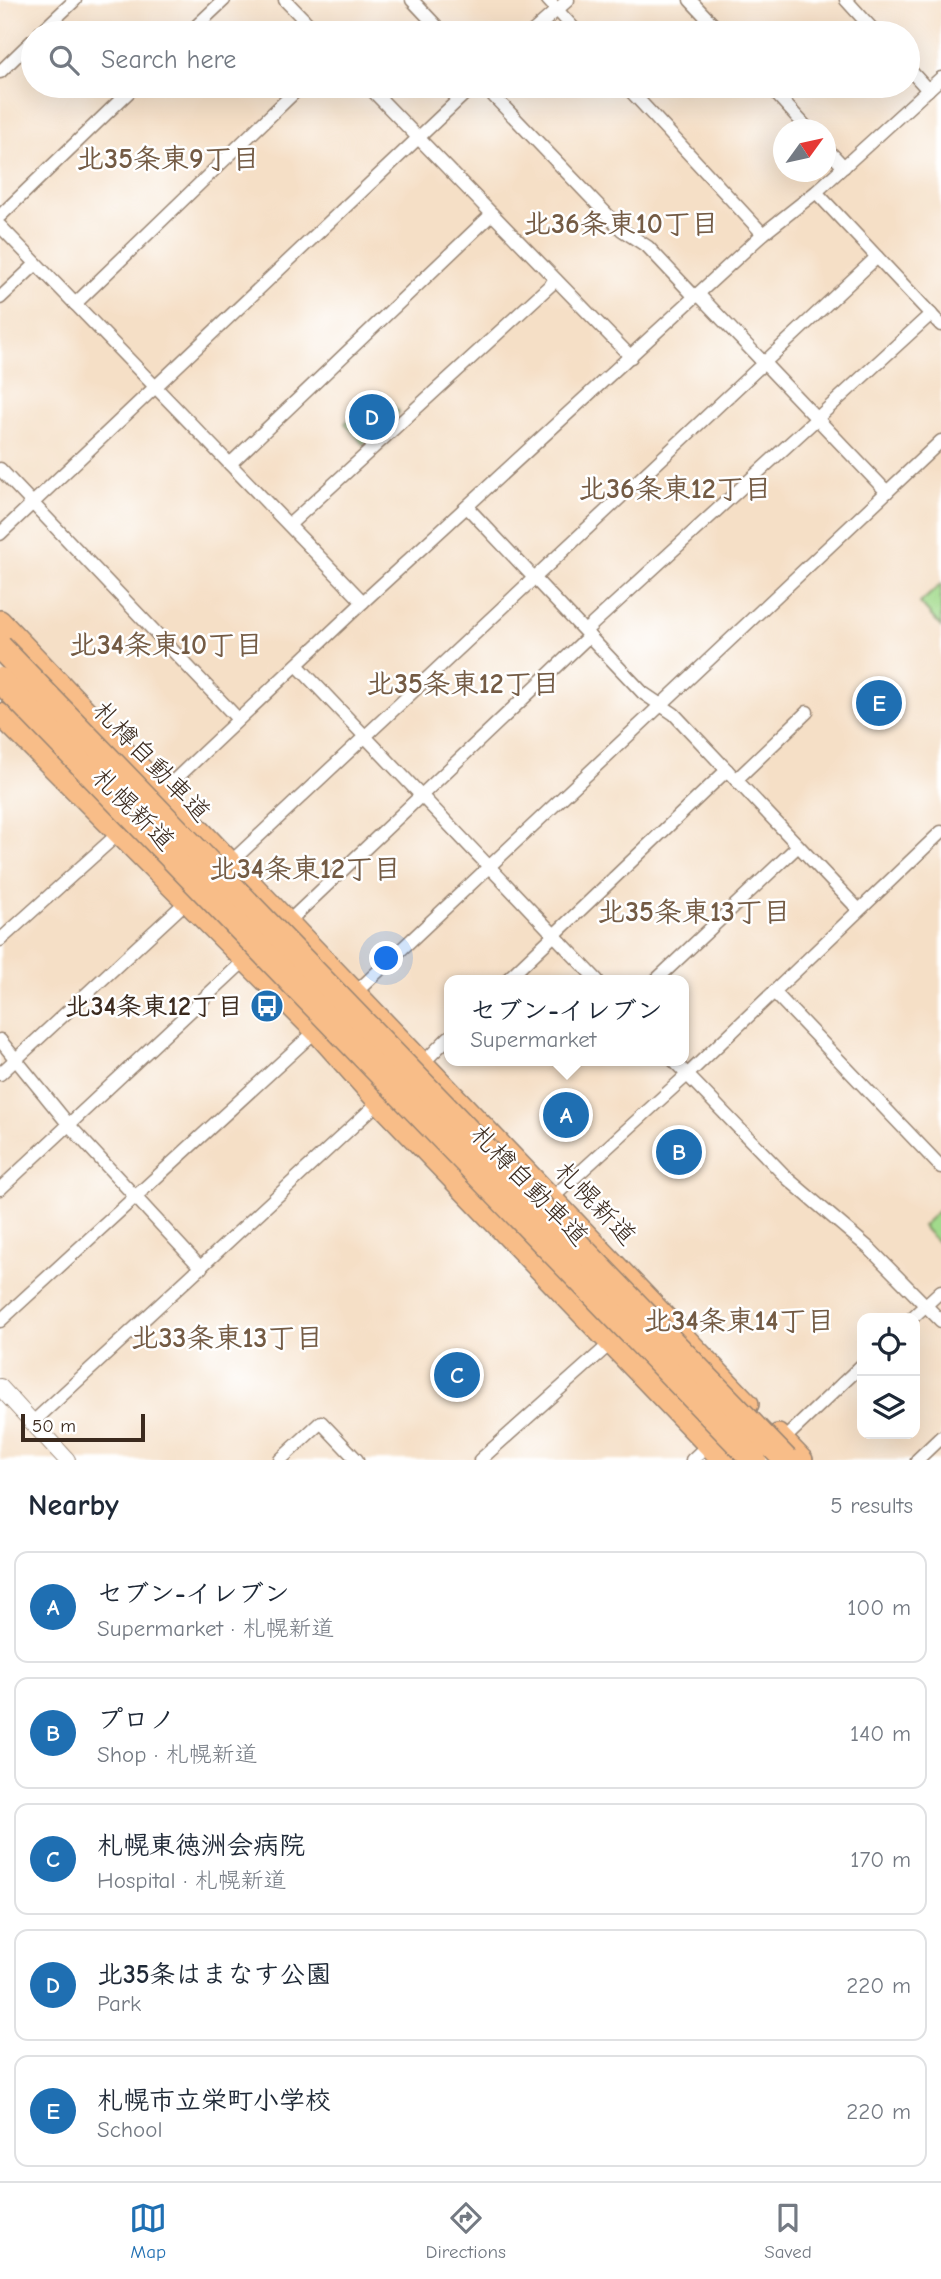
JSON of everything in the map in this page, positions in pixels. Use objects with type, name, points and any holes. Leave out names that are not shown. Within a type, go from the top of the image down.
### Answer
[{"type":"highway","name":"札幌新道","points":[[0,621],[552,1198],[785,1450],[802,1460]]},
{"type":"highway","name":"札樽自動車道","points":[[0,647],[785,1450]]},
{"type":"highway","name":"札樽自動車道","points":[[0,680],[754,1460]]},
{"type":"highway","name":"札幌新道","points":[[0,714],[316,1031],[379,1101],[716,1452]]},
{"type":"street","points":[[53,21],[75,0]]},
{"type":"street","points":[[202,21],[224,0]]},
{"type":"street","points":[[285,0],[305,21]]},
{"type":"street","points":[[412,0],[432,21]]},
{"type":"street","points":[[548,0],[567,21]]},
{"type":"street","points":[[545,21],[568,0]]},
{"type":"street","points":[[690,0],[710,21]]},
{"type":"street","points":[[846,0],[865,21]]},
{"type":"street","points":[[0,72],[21,52]]},
{"type":"street","points":[[920,97],[941,78]]},
{"type":"street","points":[[920,81],[928,90]]},
{"type":"street","points":[[0,216],[123,98]]},
{"type":"street","points":[[75,304],[290,98]]},
{"type":"street","points":[[380,98],[631,357]]},
{"type":"street","points":[[0,534],[460,98]]},
{"type":"street","points":[[496,98],[622,230],[648,247],[764,363],[887,492]]},
{"type":"street","points":[[637,98],[762,234]]},
{"type":"street","points":[[780,98],[799,119]]},
{"type":"street","points":[[163,791],[237,719],[762,234],[816,192],[919,98]]},
{"type":"street","points":[[836,159],[844,167]]},
{"type":"street","points":[[816,192],[941,325]]},
{"type":"street","points":[[230,464],[492,214]]},
{"type":"street","points":[[0,226],[363,602]]},
{"type":"street","points":[[230,862],[877,257]]},
{"type":"street","points":[[0,298],[36,264]]},
{"type":"street","points":[[289,525],[556,280]]},
{"type":"street","points":[[288,922],[587,634],[816,418],[931,314]]},
{"type":"street","points":[[0,1321],[316,1031],[941,441]]},
{"type":"street","points":[[0,469],[237,719]]},
{"type":"street","points":[[467,507],[643,692],[674,715],[859,910]]},
{"type":"street","points":[[298,665],[592,975]]},
{"type":"street","points":[[736,780],[807,712]]},
{"type":"street","points":[[512,975],[727,770]]},
{"type":"street","points":[[552,1198],[687,1074],[941,832]]},
{"type":"street","points":[[0,940],[118,834]]},
{"type":"street","points":[[661,975],[798,846]]},
{"type":"street","points":[[0,1073],[187,901]]},
{"type":"street","points":[[0,1189],[245,960]]},
{"type":"street","points":[[774,992],[941,1167]]},
{"type":"street","points":[[0,1041],[69,1125],[201,1268]]},
{"type":"street","points":[[422,1063],[444,1042]]},
{"type":"street","points":[[679,1066],[788,1179],[870,1248],[941,1321]]},
{"type":"street","points":[[32,1423],[379,1101]]},
{"type":"street","points":[[917,1313],[941,1291]]},
{"type":"street","points":[[480,1460],[611,1343]]},
{"type":"street","points":[[785,1450],[857,1371]]},
{"type":"street","points":[[1,1391],[67,1460]]},
{"type":"street","points":[[279,1460],[321,1422],[358,1460]]},
{"type":"street","points":[[916,1460],[941,1437]]},
{"type":"street","points":[[692,1460],[716,1452]]},
{"type":"green space","points":[[380,392],[399,412],[363,444],[345,423]]},
{"type":"green space","points":[[941,584],[941,627],[920,603]]},
{"type":"green space","points":[[941,1208],[941,1246],[922,1226]]},
{"type":"place","name":"北35条はまなす公園","points":[[372,417]]},
{"type":"place","name":"札幌市立栄町小学校","points":[[879,703]]},
{"type":"place","name":"北34条東12丁目","points":[[267,1006]]},
{"type":"place","name":"セブン-イレブン","points":[[566,1115]]},
{"type":"place","name":"プロノ","points":[[679,1152]]},
{"type":"place","name":"札幌東徳洲会病院","points":[[457,1375]]},
{"type":"district","name":"北35条東9丁目","points":[[168,158]]},
{"type":"district","name":"北36条東10丁目","points":[[621,223]]},
{"type":"district","name":"北36条東12丁目","points":[[675,488]]},
{"type":"district","name":"北34条東10丁目","points":[[166,644]]},
{"type":"district","name":"北35条東12丁目","points":[[463,683]]},
{"type":"district","name":"北34条東12丁目","points":[[305,868]]},
{"type":"district","name":"北35条東13丁目","points":[[694,911]]},
{"type":"district","name":"北34条東14丁目","points":[[739,1320]]},
{"type":"district","name":"北33条東13丁目","points":[[227,1337]]}]
